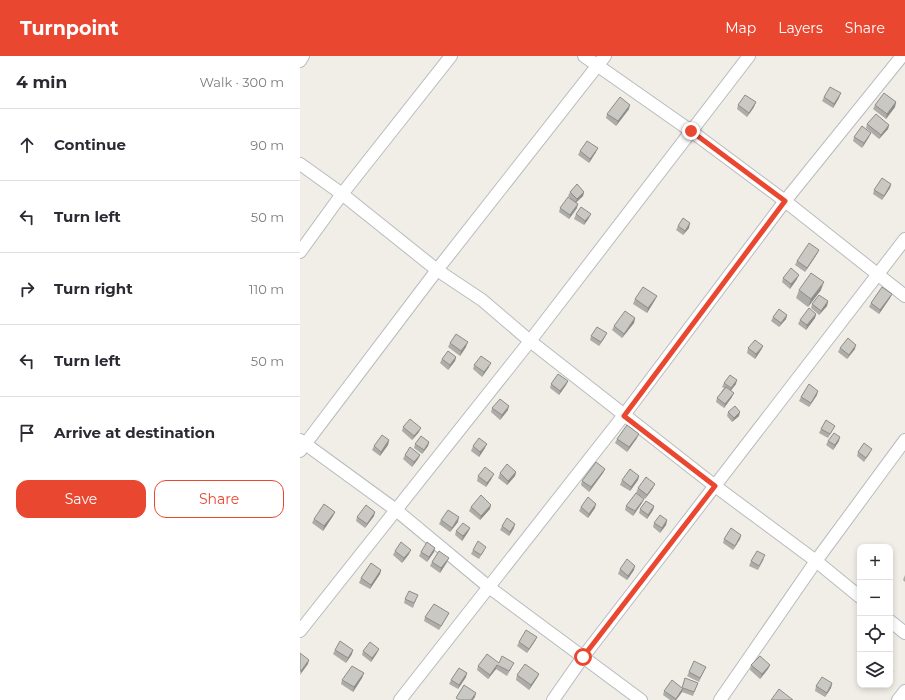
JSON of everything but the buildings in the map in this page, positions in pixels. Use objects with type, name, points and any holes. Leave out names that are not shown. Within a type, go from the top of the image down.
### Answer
[{"type":"street","points":[[300,61],[304,56]]},
{"type":"street","points":[[300,252],[342,194],[451,56]]},
{"type":"street","points":[[584,56],[691,131],[785,201],[905,296]]},
{"type":"street","points":[[605,56],[302,445],[396,510],[490,588],[641,700]]},
{"type":"street","points":[[300,631],[530,341],[749,56]]},
{"type":"street","points":[[400,700],[490,588],[624,416],[785,201],[902,56]]},
{"type":"street","points":[[300,164],[342,194],[437,270],[482,300],[530,341],[624,416],[816,561],[857,595]]},
{"type":"street","points":[[553,700],[583,657],[877,273],[905,239]]},
{"type":"street","points":[[720,700],[816,561],[905,440]]},
{"type":"street","points":[[893,623],[905,633]]},
{"type":"street","points":[[898,700],[905,691]]},
{"type":"route","points":[[583,657],[715,486],[624,416],[785,201],[691,131]]}]
